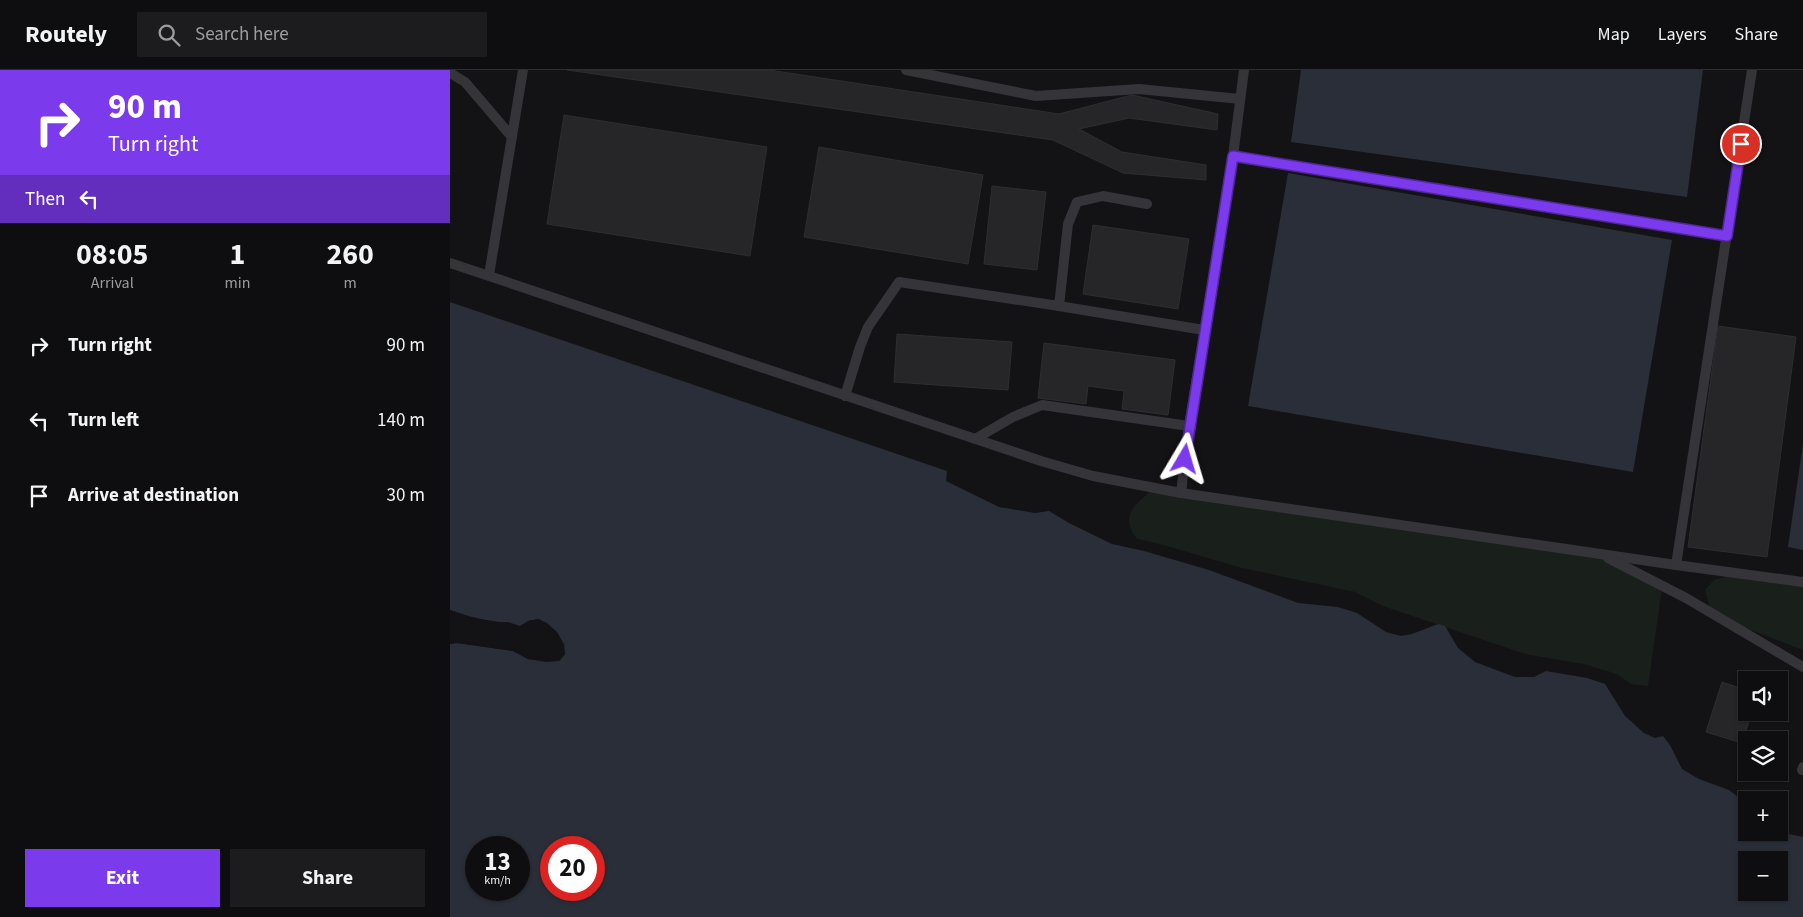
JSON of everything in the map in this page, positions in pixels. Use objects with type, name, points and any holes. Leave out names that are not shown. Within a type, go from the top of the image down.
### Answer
[{"type":"lane","points":[[489,275],[523,70]]},
{"type":"lane","points":[[906,70],[1036,96],[1139,90],[1240,99]]},
{"type":"lane","points":[[1181,493],[1189,426],[1233,156],[1244,70]]},
{"type":"lane","points":[[1676,565],[1752,70]]},
{"type":"lane","points":[[450,73],[465,82],[512,137]]},
{"type":"lane","points":[[1233,156],[1727,236]]},
{"type":"lane","points":[[1059,306],[1068,224],[1077,202],[1102,196],[1147,204]]},
{"type":"lane","points":[[450,263],[974,439],[1093,476],[1181,493],[1803,582]]},
{"type":"lane","points":[[845,396],[868,327],[899,282],[1204,330]]},
{"type":"lane","points":[[974,439],[1013,417],[1042,405],[1189,426]]},
{"type":"lane","points":[[1601,554],[1686,598],[1803,667]]},
{"type":"shaded area","points":[[1301,70],[1703,70],[1687,197],[1291,142]]},
{"type":"shaded area","points":[[1288,173],[1672,240],[1633,472],[1248,406]]},
{"type":"shaded area","points":[[450,302],[947,471],[946,481],[999,507],[1035,513],[1049,511],[1112,544],[1144,551],[1209,570],[1298,603],[1338,607],[1357,613],[1386,632],[1401,636],[1438,624],[1445,626],[1458,648],[1475,662],[1515,677],[1534,677],[1546,671],[1587,678],[1605,684],[1625,716],[1644,733],[1655,738],[1663,736],[1670,745],[1682,769],[1699,779],[1729,790],[1738,797],[1738,841],[1788,841],[1788,834],[1803,837],[1803,917],[450,917],[450,644],[457,643],[513,651],[528,659],[559,661],[565,654],[557,632],[539,619],[528,621],[521,627],[450,610]]},
{"type":"shaded area","points":[[1803,444],[1803,550],[1788,547]]},
{"type":"shaded area","points":[[1151,491],[1601,554],[1662,588],[1648,686],[1631,684],[1617,674],[1583,664],[1525,654],[1383,606],[1355,592],[1242,568],[1137,539],[1129,524],[1129,518],[1134,507]]},
{"type":"shaded area","points":[[1740,573],[1803,582],[1803,650],[1720,618],[1709,605],[1705,590],[1714,580]]},
{"type":"pier","points":[[450,610],[469,617],[495,622],[508,622],[520,626],[528,621],[538,619],[547,623],[557,632],[564,644],[565,654],[559,661],[546,662],[528,659],[513,651],[457,643],[450,644],[450,642],[457,640],[513,649],[529,656],[547,659],[558,659],[563,653],[555,633],[546,625],[538,622],[520,629],[508,625],[468,619],[450,613]]},
{"type":"building","points":[[567,70],[769,70],[1059,114],[1132,95],[1218,114],[1217,130],[1129,118],[1079,129],[1122,152],[1206,165],[1206,180],[1123,173],[1053,140]]},
{"type":"building","points":[[564,115],[767,147],[750,256],[547,224]]},
{"type":"building","points":[[819,147],[983,175],[968,264],[804,237]]},
{"type":"building","points":[[992,186],[1046,192],[1037,270],[984,264]]},
{"type":"building","points":[[1093,225],[1189,239],[1178,309],[1083,294]]},
{"type":"building","points":[[1718,326],[1796,337],[1767,557],[1688,547]]},
{"type":"building","points":[[897,334],[1012,342],[1008,390],[894,382]]},
{"type":"building","points":[[1044,343],[1175,360],[1168,415],[1122,409],[1124,391],[1088,386],[1086,404],[1038,398]]},
{"type":"building","points":[[1722,682],[1738,687],[1738,721],[1749,721],[1746,731],[1738,731],[1738,742],[1706,732]]},
{"type":"route","points":[[1185,459],[1233,156],[1727,236],[1741,144]]}]
